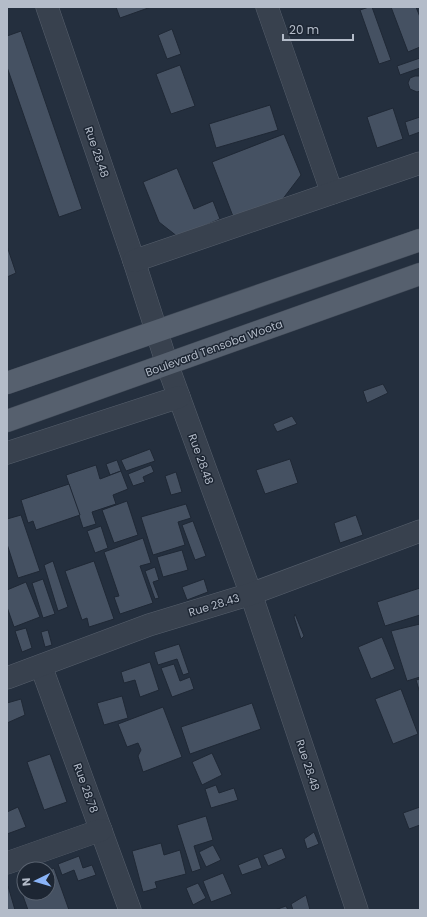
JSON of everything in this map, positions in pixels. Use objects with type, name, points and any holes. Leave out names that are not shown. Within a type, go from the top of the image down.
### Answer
[{"type":"main road","points":[[7,383],[420,240]]},
{"type":"main road","name":"Boulevard Tensoba Woota","points":[[7,420],[420,274]]},
{"type":"street","name":"Rue 28.48","points":[[47,7],[134,261],[167,364],[251,594],[357,910]]},
{"type":"street","points":[[267,7],[332,193]]},
{"type":"street","points":[[134,261],[420,163]]},
{"type":"street","points":[[7,453],[179,397]]},
{"type":"street","name":"Rue 28.43","points":[[7,678],[149,625],[251,594],[420,531]]},
{"type":"street","name":"Rue 28.78","points":[[41,666],[130,910]]},
{"type":"street","points":[[7,863],[101,830]]},
{"type":"building","points":[[116,7],[151,7],[120,18]]},
{"type":"building","points":[[372,7],[391,60],[379,64],[360,10]]},
{"type":"building","points":[[391,7],[416,7],[420,17],[420,47],[408,52]]},
{"type":"building","points":[[172,29],[181,54],[167,59],[158,35]]},
{"type":"building","points":[[21,31],[82,209],[59,217],[7,67],[7,36]]},
{"type":"building","points":[[420,58],[420,68],[400,75],[397,66]]},
{"type":"building","points":[[180,65],[195,106],[171,114],[156,74]]},
{"type":"building","points":[[420,76],[420,91],[417,92],[410,89],[408,83],[410,78]]},
{"type":"building","points":[[270,105],[278,130],[216,148],[209,124]]},
{"type":"building","points":[[393,108],[403,139],[377,148],[367,117]]},
{"type":"building","points":[[420,117],[420,132],[409,136],[405,122]]},
{"type":"building","points":[[284,134],[301,175],[282,200],[234,219],[212,162]]},
{"type":"building","points":[[177,168],[194,209],[213,201],[220,219],[178,237],[159,222],[143,182]]},
{"type":"building","points":[[7,246],[16,273],[7,277]]},
{"type":"building","points":[[383,384],[388,393],[367,403],[363,391]]},
{"type":"building","points":[[292,416],[297,424],[277,432],[273,424]]},
{"type":"building","points":[[150,449],[155,461],[126,471],[121,460]]},
{"type":"building","points":[[290,459],[298,483],[265,494],[256,470]]},
{"type":"building","points":[[117,460],[121,471],[110,475],[106,464]]},
{"type":"building","points":[[96,465],[100,479],[121,471],[128,489],[113,495],[116,504],[92,512],[96,524],[83,528],[66,475]]},
{"type":"building","points":[[151,465],[154,472],[143,477],[145,482],[133,486],[128,474]]},
{"type":"building","points":[[176,472],[182,492],[171,495],[165,476]]},
{"type":"building","points":[[69,484],[80,515],[36,530],[33,521],[28,523],[21,500]]},
{"type":"building","points":[[127,501],[138,535],[114,543],[102,510]]},
{"type":"building","points":[[186,504],[191,518],[178,522],[185,545],[153,555],[141,517]]},
{"type":"building","points":[[21,515],[40,571],[18,578],[7,544],[7,519]]},
{"type":"building","points":[[356,515],[363,535],[340,543],[334,523]]},
{"type":"building","points":[[193,521],[206,556],[195,560],[182,525]]},
{"type":"building","points":[[101,526],[108,548],[95,553],[87,531]]},
{"type":"building","points":[[143,538],[151,563],[140,566],[153,603],[120,614],[114,597],[119,596],[104,552]]},
{"type":"building","points":[[182,550],[188,570],[163,577],[157,557]]},
{"type":"building","points":[[53,561],[68,607],[58,611],[44,565]]},
{"type":"building","points":[[94,561],[114,619],[89,627],[87,618],[82,620],[65,571]]},
{"type":"building","points":[[155,567],[159,580],[153,582],[159,598],[155,599],[145,571]]},
{"type":"building","points":[[43,579],[55,614],[43,618],[32,583]]},
{"type":"building","points":[[204,579],[208,592],[187,600],[182,587]]},
{"type":"building","points":[[26,582],[40,617],[14,627],[7,607],[7,590]]},
{"type":"building","points":[[420,588],[420,615],[385,626],[377,602]]},
{"type":"building","points":[[295,614],[304,636],[301,639],[294,617]]},
{"type":"building","points":[[420,624],[420,677],[407,681],[391,631]]},
{"type":"building","points":[[26,628],[32,648],[22,652],[15,631]]},
{"type":"building","points":[[48,630],[52,645],[45,647],[41,632]]},
{"type":"building","points":[[382,637],[395,669],[371,679],[358,647]]},
{"type":"building","points":[[179,644],[189,673],[183,675],[177,659],[158,665],[154,652]]},
{"type":"building","points":[[150,662],[159,690],[140,697],[135,680],[124,683],[121,672]]},
{"type":"building","points":[[174,664],[180,681],[190,677],[194,689],[172,697],[161,668]]},
{"type":"building","points":[[420,679],[420,693],[416,680]]},
{"type":"building","points":[[401,689],[418,734],[393,744],[375,699]]},
{"type":"building","points":[[122,696],[128,718],[104,725],[97,703]]},
{"type":"building","points":[[21,699],[25,715],[7,723],[7,703]]},
{"type":"building","points":[[252,703],[261,729],[190,754],[181,727]]},
{"type":"building","points":[[163,707],[182,757],[143,772],[138,756],[141,750],[138,743],[127,747],[118,724]]},
{"type":"building","points":[[212,753],[222,775],[202,785],[192,762]]},
{"type":"building","points":[[50,754],[67,802],[44,810],[27,762]]},
{"type":"building","points":[[216,785],[219,793],[234,788],[238,800],[211,808],[205,789]]},
{"type":"building","points":[[18,807],[26,827],[7,834],[7,812]]},
{"type":"building","points":[[420,807],[420,825],[409,829],[403,813]]},
{"type":"building","points":[[206,816],[213,840],[194,846],[201,869],[192,872],[177,825]]},
{"type":"building","points":[[314,832],[319,844],[307,849],[304,839]]},
{"type":"building","points":[[161,843],[164,855],[180,850],[186,874],[155,882],[157,888],[143,892],[132,851]]},
{"type":"building","points":[[213,845],[221,860],[206,867],[199,852]]},
{"type":"building","points":[[282,848],[286,858],[268,866],[263,855]]},
{"type":"building","points":[[79,856],[83,868],[92,865],[96,875],[78,881],[74,870],[62,875],[58,864]]},
{"type":"building","points":[[258,857],[262,868],[242,875],[238,865]]},
{"type":"building","points":[[223,873],[232,894],[211,902],[203,881]]},
{"type":"building","points":[[56,874],[69,910],[28,910],[25,901],[56,901]]},
{"type":"building","points":[[198,883],[206,898],[193,905],[186,888]]},
{"type":"building","points":[[8,886],[15,910],[7,910]]},
{"type":"building","points":[[306,895],[310,910],[293,910],[291,904]]},
{"type":"building","points":[[286,906],[288,910],[275,910]]}]
